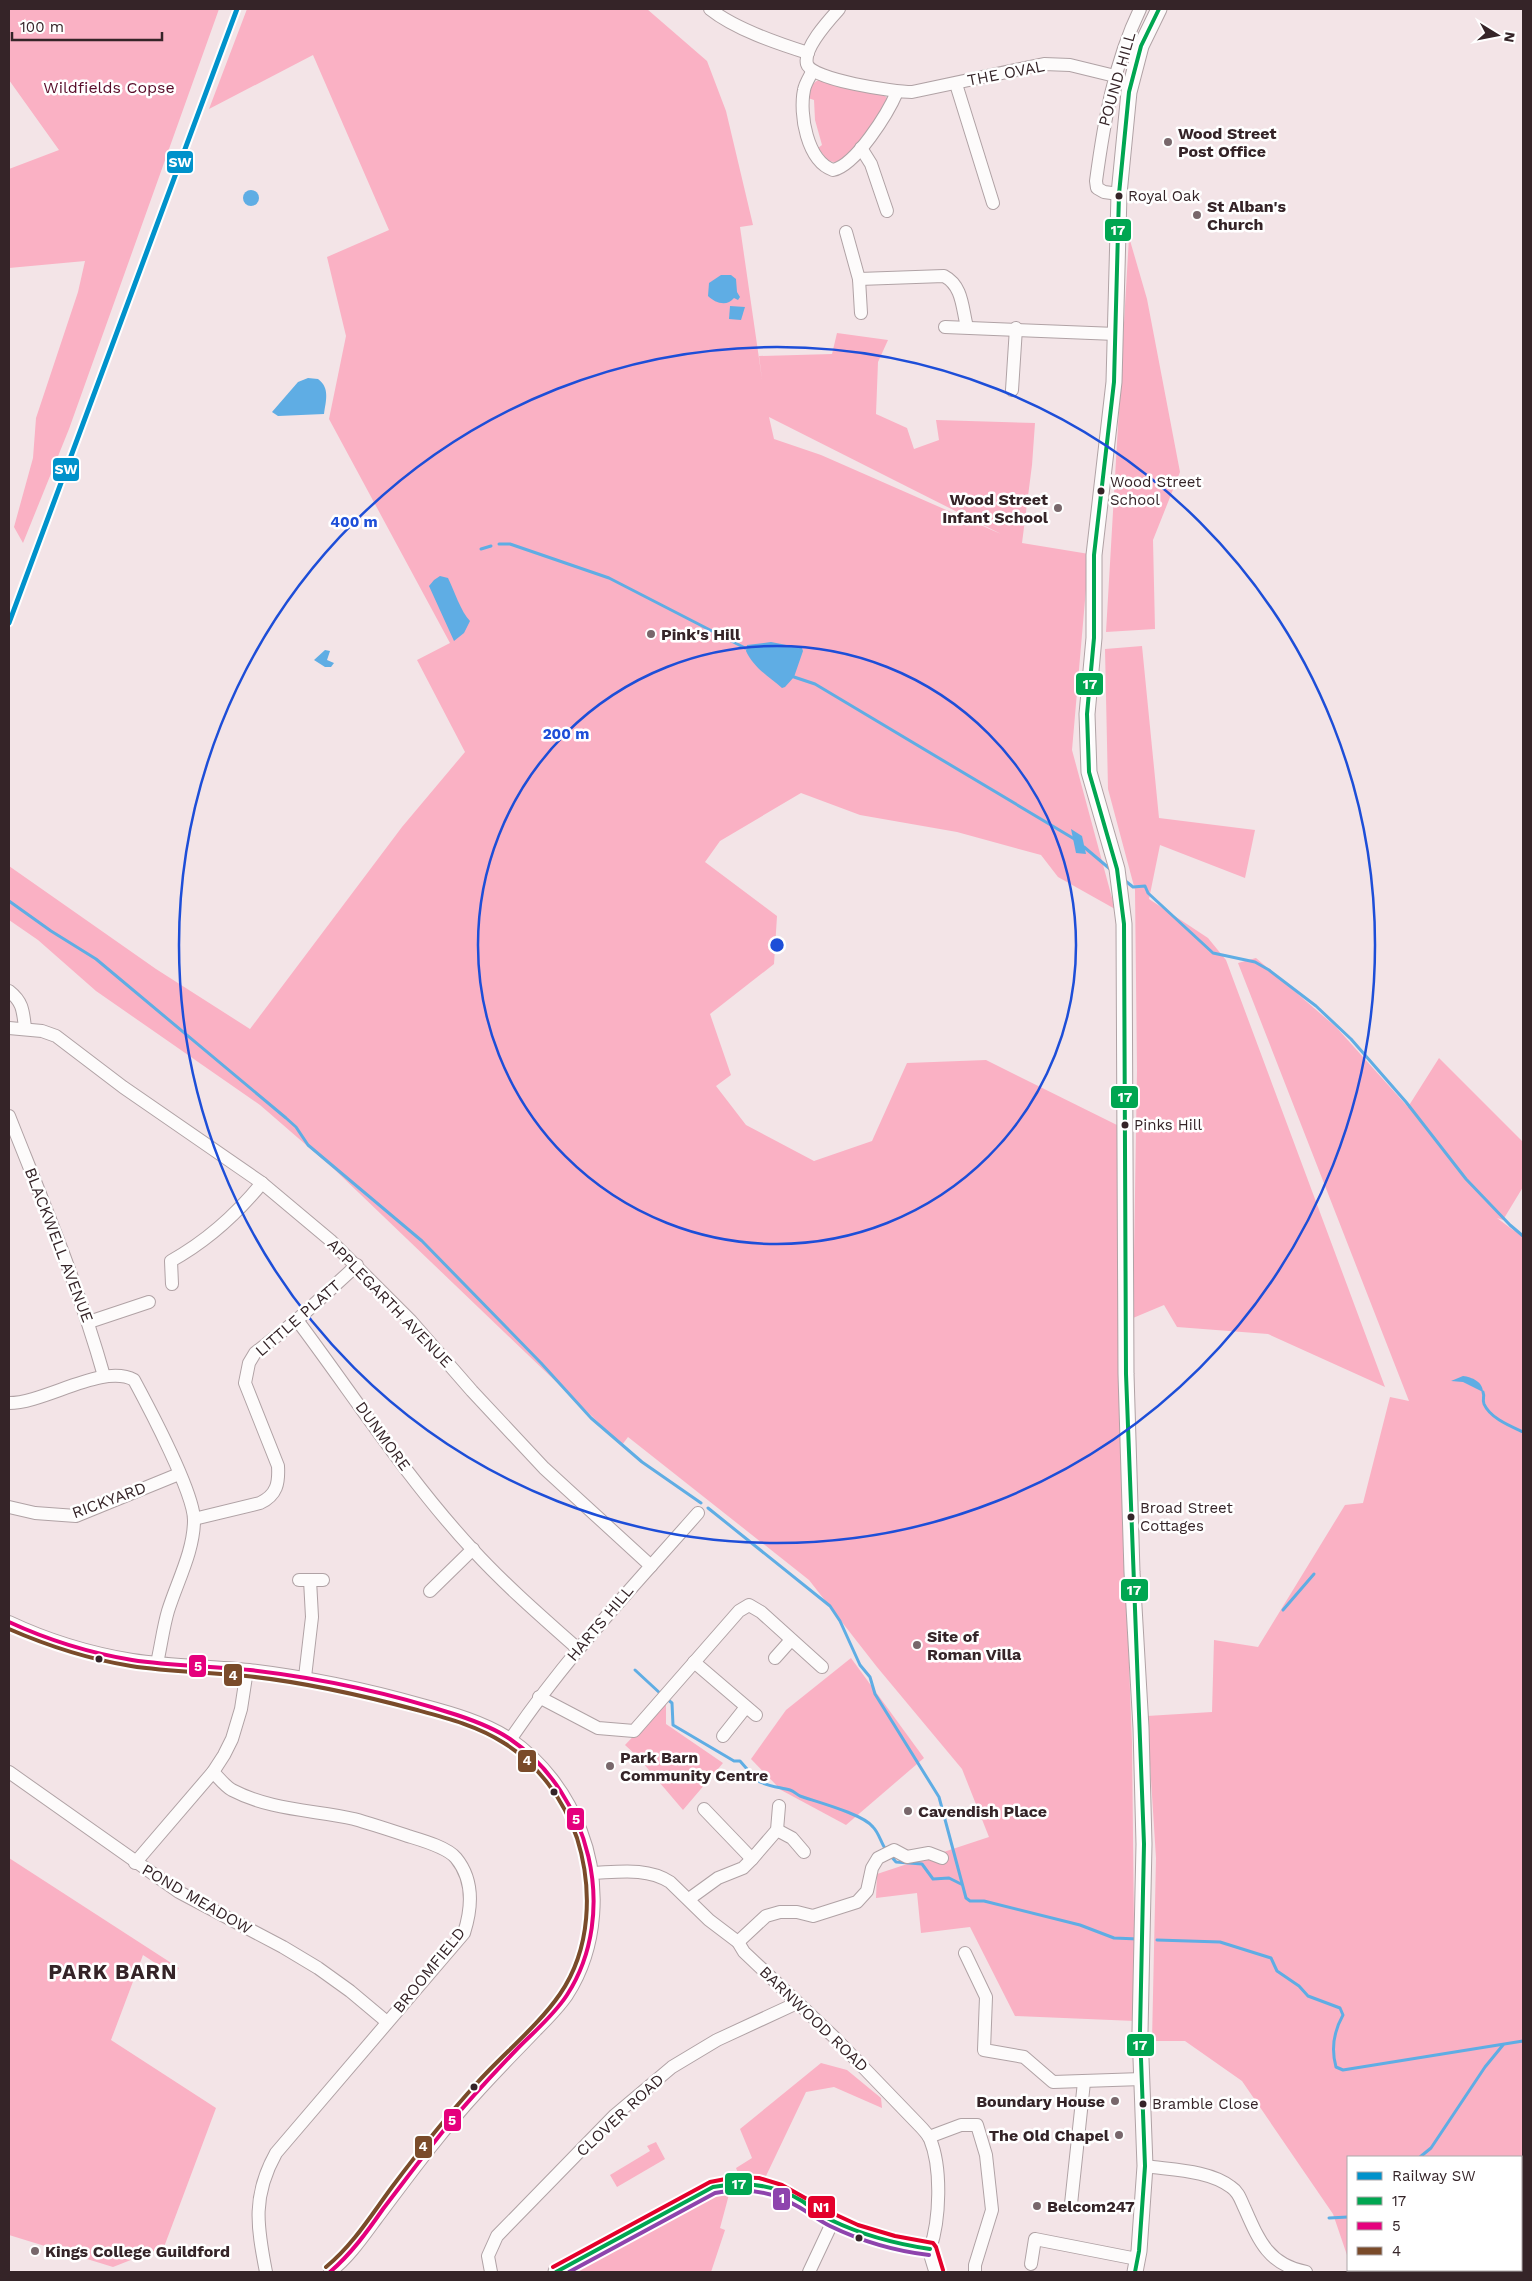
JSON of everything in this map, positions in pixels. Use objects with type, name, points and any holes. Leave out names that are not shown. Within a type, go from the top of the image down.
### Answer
[{"type":"street","points":[[710,9],[720,17],[782,45],[808,53]]},
{"type":"street","points":[[839,9],[822,28],[808,53],[807,64],[812,72],[805,85],[803,103],[805,127],[810,148],[827,168],[833,170],[847,164],[890,110],[897,92]]},
{"type":"street","name":"POUND HILL","points":[[1119,194],[1104,192],[1097,188],[1096,181],[1104,122],[1116,76],[1140,9]]},
{"type":"street","points":[[1031,2264],[1034,2239],[1136,2266],[1145,2166],[1140,2032],[1144,1844],[1141,1728],[1132,1572],[1126,1374],[1124,924],[1118,874],[1089,772],[1086,736],[1094,638],[1094,555],[1110,416],[1116,334],[1119,194],[1129,92],[1140,46],[1159,9]]},
{"type":"street","name":"THE OVAL","points":[[812,72],[824,77],[897,92],[912,92],[956,84],[1044,64],[1070,65],[1116,76]]},
{"type":"street","points":[[956,84],[993,203]]},
{"type":"street","points":[[861,148],[871,164],[887,211]]},
{"type":"street","points":[[846,232],[859,280],[861,313]]},
{"type":"street","points":[[859,280],[944,276],[956,285],[959,290],[966,327]]},
{"type":"street","points":[[945,327],[1016,328],[1063,333],[1116,334]]},
{"type":"street","points":[[1012,390],[1016,328]]},
{"type":"street","points":[[9,991],[18,998],[23,1007],[25,1028]]},
{"type":"street","name":"APPLEGARTH AVENUE","points":[[9,1028],[25,1028],[56,1036],[123,1087],[262,1183],[357,1265],[544,1468],[651,1566]]},
{"type":"street","name":"BLACKWELL AVENUE","points":[[9,1116],[64,1252],[89,1322],[104,1376]]},
{"type":"street","points":[[171,1261],[199,1245],[245,1204],[262,1183]]},
{"type":"street","points":[[162,1252],[171,1261],[172,1284]]},
{"type":"street","name":"LITTLE PLATT","points":[[194,1519],[260,1503],[268,1500],[276,1490],[279,1479],[278,1466],[245,1383],[249,1363],[255,1353],[297,1320],[357,1265]]},
{"type":"street","points":[[89,1322],[149,1302]]},
{"type":"street","name":"DUNMORE","points":[[297,1320],[419,1485],[473,1550],[578,1649]]},
{"type":"street","points":[[9,1403],[28,1401],[104,1376],[119,1374],[134,1380],[189,1496],[194,1519],[191,1543],[168,1613],[157,1663]]},
{"type":"street","name":"RICKYARD","points":[[9,1507],[35,1514],[76,1516],[179,1474]]},
{"type":"street","name":"HARTS HILL","points":[[510,1740],[539,1697],[616,1603],[698,1513]]},
{"type":"street","points":[[428,1594],[473,1550]]},
{"type":"street","points":[[305,1678],[312,1617],[310,1580]]},
{"type":"street","points":[[539,1697],[598,1728],[634,1731],[739,1611],[749,1605],[761,1612],[822,1667]]},
{"type":"street","points":[[9,1622],[57,1641],[84,1649],[157,1663],[247,1670],[305,1678],[392,1696],[438,1710],[480,1724],[510,1740],[543,1768],[564,1796],[585,1840],[592,1873],[594,1903],[591,1933],[581,1966],[567,1995],[549,2018],[476,2092],[352,2251],[330,2272]]},
{"type":"street","points":[[775,1658],[791,1640]]},
{"type":"street","points":[[694,1662],[751,1711],[723,1736]]},
{"type":"street","points":[[135,1863],[212,1772],[232,1739],[247,1670]]},
{"type":"street","name":"POND MEADOW","points":[[9,1772],[135,1863],[179,1892],[318,1968],[350,1991],[387,2022]]},
{"type":"street","name":"BROOMFIELD","points":[[212,1772],[231,1789],[256,1800],[355,1820],[430,1842],[456,1856],[466,1875],[471,1900],[470,1915],[464,1933],[286,2140],[267,2169],[261,2184],[257,2219],[266,2272]]},
{"type":"street","points":[[689,1899],[718,1878],[742,1868],[752,1859],[777,1830],[780,1818],[779,1806]]},
{"type":"street","points":[[704,1809],[752,1859]]},
{"type":"street","points":[[777,1830],[792,1838],[804,1852]]},
{"type":"street","points":[[738,1942],[766,1916],[780,1912],[797,1912],[813,1916],[857,1902],[867,1891],[872,1868],[878,1858],[894,1850],[907,1857],[929,1853],[942,1858]]},
{"type":"street","name":"BARNWOOD ROAD","points":[[592,1873],[635,1871],[663,1878],[738,1942],[744,1952],[893,2096],[929,2137],[934,2153],[937,2181],[935,2234],[930,2249]]},
{"type":"street","points":[[965,1953],[986,1997],[984,2050],[1024,2057],[1053,2082],[1142,2079]]},
{"type":"street","name":"CLOVER ROAD","points":[[491,2272],[488,2256],[497,2236],[634,2098],[672,2067],[708,2045],[797,2003]]},
{"type":"street","points":[[1071,2204],[1084,2082]]},
{"type":"street","points":[[929,2137],[961,2125],[976,2126],[986,2155],[992,2210],[975,2265],[975,2272]]},
{"type":"street","points":[[1145,2166],[1210,2177],[1231,2186],[1237,2192],[1258,2239],[1267,2252],[1288,2267],[1306,2272]]},
{"type":"street","points":[[556,2272],[706,2190],[729,2183],[740,2182],[767,2186],[799,2200],[833,2221],[899,2243],[930,2249],[937,2272]]},
{"type":"street","points":[[809,2272],[833,2221]]},
{"type":"green space","name":"Wildfields Copse","points":[[9,9],[219,9],[69,429],[23,543],[14,527],[33,458],[36,418],[78,292],[85,261],[9,268],[9,169],[59,150],[9,80]]},
{"type":"green space","points":[[247,9],[647,9],[707,61],[726,111],[753,225],[740,227],[762,379],[759,356],[832,354],[837,333],[888,340],[878,362],[876,414],[907,428],[914,449],[939,440],[936,420],[1035,423],[1032,465],[1022,543],[1089,554],[1072,750],[1115,909],[1058,877],[1041,855],[957,832],[860,815],[801,793],[720,841],[705,862],[777,916],[774,964],[710,1014],[731,1075],[716,1086],[746,1125],[814,1161],[872,1141],[907,1063],[986,1060],[1121,1127],[1119,1399],[1132,1742],[1135,2021],[1015,2016],[970,1927],[921,1933],[917,1893],[876,1898],[877,1874],[989,1837],[962,1769],[877,1667],[809,1580],[628,1437],[622,1445],[335,1170],[260,1105],[96,991],[38,940],[9,920],[9,866],[156,969],[250,1029],[402,827],[465,752],[417,660],[450,643],[329,419],[346,336],[327,257],[389,230],[313,55],[209,109]],"holes":[[[769,417],[1001,534],[821,455],[774,439]]]},
{"type":"green space","points":[[822,79],[882,93],[887,98],[887,105],[847,158],[840,163],[828,161],[818,148],[822,145],[815,120],[814,100],[808,98],[812,86],[816,81]]},
{"type":"green space","points":[[1129,237],[1147,299],[1180,472],[1153,540],[1155,629],[1106,632]]},
{"type":"green space","points":[[1142,646],[1159,818],[1255,830],[1245,878],[1160,845],[1149,899],[1208,938],[1226,960],[1385,1387],[1268,1334],[1177,1327],[1164,1305],[1133,1318],[1137,1070],[1135,890],[1108,789],[1105,649]]},
{"type":"green space","points":[[1256,958],[1336,1027],[1408,1107],[1439,1058],[1523,1142],[1523,1187],[1503,1220],[1497,1218],[1523,1235],[1523,2272],[1352,2271],[1522,2271],[1522,2156],[1347,2156],[1347,2255],[1333,2214],[1242,2081],[1185,2041],[1152,2041],[1156,1858],[1147,1716],[1212,1712],[1214,1640],[1258,1647],[1345,1505],[1363,1503],[1390,1397],[1409,1401],[1238,963]]},
{"type":"green space","points":[[851,1658],[924,1758],[846,1825],[781,1790],[751,1759],[786,1710]]},
{"type":"green space","points":[[666,1702],[666,1724],[723,1763],[683,1810],[637,1756],[625,1745]]},
{"type":"green space","points":[[9,1858],[179,1968],[175,1976],[143,1955],[111,2040],[216,2108],[164,2247],[113,2267],[9,2235]]},
{"type":"green space","points":[[821,2063],[847,2070],[881,2098],[882,2108],[834,2087],[806,2092],[766,2176],[738,2173],[736,2168],[752,2158],[740,2129]]},
{"type":"green space","points":[[656,2142],[665,2159],[617,2187],[610,2175],[650,2151],[647,2146]]},
{"type":"green space","points":[[731,2187],[720,2228],[725,2230],[711,2272],[570,2272]]},
{"type":"water","points":[[251,190],[257,192],[259,198],[257,204],[251,206],[245,204],[243,198],[245,192]]},
{"type":"water","points":[[721,275],[731,275],[736,279],[737,292],[740,297],[738,300],[734,298],[731,301],[721,303],[714,301],[708,296],[709,283]]},
{"type":"water","points":[[730,306],[745,307],[741,320],[729,319]]},
{"type":"water","points":[[308,378],[318,379],[326,390],[324,414],[278,416],[272,412],[298,382]]},
{"type":"water","points":[[440,576],[448,578],[461,607],[470,621],[464,633],[454,641],[429,586]]},
{"type":"water","points":[[771,642],[802,648],[803,651],[794,677],[782,688],[757,667],[746,651],[747,645]]},
{"type":"water","points":[[325,650],[330,651],[327,660],[334,663],[331,667],[325,667],[314,660]]},
{"type":"water","points":[[1071,829],[1082,836],[1086,854],[1076,853]]},
{"type":"water","points":[[1463,1376],[1481,1385],[1483,1392],[1463,1382],[1451,1381]]},
{"type":"waterway","points":[[499,544],[510,544],[609,578],[745,648]]},
{"type":"waterway","points":[[481,549],[491,546]]},
{"type":"waterway","points":[[794,677],[815,684],[1076,840]]},
{"type":"waterway","points":[[1084,847],[1110,869]]},
{"type":"waterway","points":[[1123,879],[1133,887],[1145,886],[1148,893],[1213,953],[1255,962],[1269,970],[1316,1006],[1351,1039],[1406,1102],[1466,1179],[1523,1236]]},
{"type":"waterway","points":[[9,901],[51,931],[96,959],[286,1118],[296,1127],[308,1145],[422,1241],[541,1363],[591,1418],[642,1462],[701,1503]]},
{"type":"waterway","points":[[1483,1392],[1483,1401],[1487,1409],[1501,1421],[1523,1432]]},
{"type":"waterway","points":[[708,1508],[830,1606],[840,1621],[860,1665],[870,1677],[875,1694],[939,1797],[966,1898],[970,1901],[984,1901],[1080,1925],[1114,1938],[1138,1939]]},
{"type":"waterway","points":[[1283,1610],[1314,1574]]},
{"type":"waterway","points":[[635,1670],[662,1695]]},
{"type":"waterway","points":[[667,1699],[672,1703],[673,1725],[734,1761],[740,1761],[754,1777]]},
{"type":"waterway","points":[[755,1779],[767,1785],[791,1791],[800,1796],[839,1809],[868,1822],[875,1829],[886,1850]]},
{"type":"waterway","points":[[890,1855],[896,1862],[922,1864],[933,1879],[949,1878],[961,1884]]},
{"type":"waterway","points":[[1157,1940],[1220,1942],[1271,1958],[1277,1971],[1299,1986],[1308,1996],[1340,2008],[1343,2015],[1337,2027],[1334,2054],[1336,2067],[1343,2070],[1523,2041]]},
{"type":"waterway","points":[[1421,2156],[1431,2148],[1485,2067],[1503,2045]]},
{"type":"waterway","points":[[1329,2218],[1347,2217]]},
{"type":"rail line","name":"SW","points":[[9,623],[237,9]]},
{"type":"transit line","name":"17","points":[[1135,2272],[1139,2251],[1145,2166],[1140,2032],[1144,1844],[1126,1374],[1124,924],[1117,869],[1089,772],[1087,714],[1094,638],[1094,555],[1114,382],[1119,194],[1129,92],[1141,46],[1159,9]]},
{"type":"transit line","name":"5","points":[[9,1622],[39,1635],[101,1654],[161,1664],[250,1670],[302,1677],[380,1693],[464,1717],[504,1735],[538,1762],[560,1790],[577,1822],[588,1857],[593,1892],[592,1928],[583,1963],[567,1995],[550,2016],[453,2119],[371,2226],[345,2258],[330,2272]]},
{"type":"transit line","name":"4","points":[[9,1629],[38,1641],[99,1660],[160,1670],[246,1676],[311,1685],[396,1704],[451,1719],[494,1737],[528,1761],[548,1784],[572,1824],[582,1857],[587,1898],[583,1938],[578,1958],[570,1976],[551,2006],[455,2108],[412,2160],[362,2229],[326,2267]]},
{"type":"transit line","name":"N1","points":[[553,2267],[710,2182],[736,2177],[759,2178],[782,2185],[858,2225],[895,2236],[933,2243],[943,2270]]},
{"type":"transit line","name":"17","points":[[556,2272],[713,2187],[736,2184],[759,2185],[781,2191],[802,2201],[827,2218],[855,2230],[892,2242],[930,2249]]},
{"type":"transit line","name":"1","points":[[569,2272],[715,2193],[736,2190],[757,2192],[777,2197],[797,2206],[830,2226],[878,2245],[929,2255]]},
{"type":"place","name":"Wood Street Post Office","points":[[1168,142]]},
{"type":"place","name":"Royal Oak","points":[[1119,196]]},
{"type":"place","name":"St Alban's Church","points":[[1197,215]]},
{"type":"place","name":"Wood Street School","points":[[1101,491]]},
{"type":"place","name":"Wood Street Infant School","points":[[1058,508]]},
{"type":"place","name":"Pink's Hill","points":[[651,634]]},
{"type":"place","name":"Pinks Hill","points":[[1125,1125]]},
{"type":"place","name":"Broad Street Cottages","points":[[1131,1517]]},
{"type":"place","name":"Site of Roman Villa","points":[[917,1645]]},
{"type":"place","name":"Park Barn Community Centre","points":[[610,1766]]},
{"type":"place","name":"Cavendish Place","points":[[908,1811]]},
{"type":"place","name":"Boundary House","points":[[1115,2101]]},
{"type":"place","name":"Bramble Close","points":[[1143,2104]]},
{"type":"place","name":"The Old Chapel","points":[[1119,2135]]},
{"type":"place","name":"Belcom247","points":[[1037,2206]]},
{"type":"place","name":"Kings College Guildford","points":[[35,2251]]},
{"type":"district","name":"PARK BARN","points":[[113,1971]]}]
